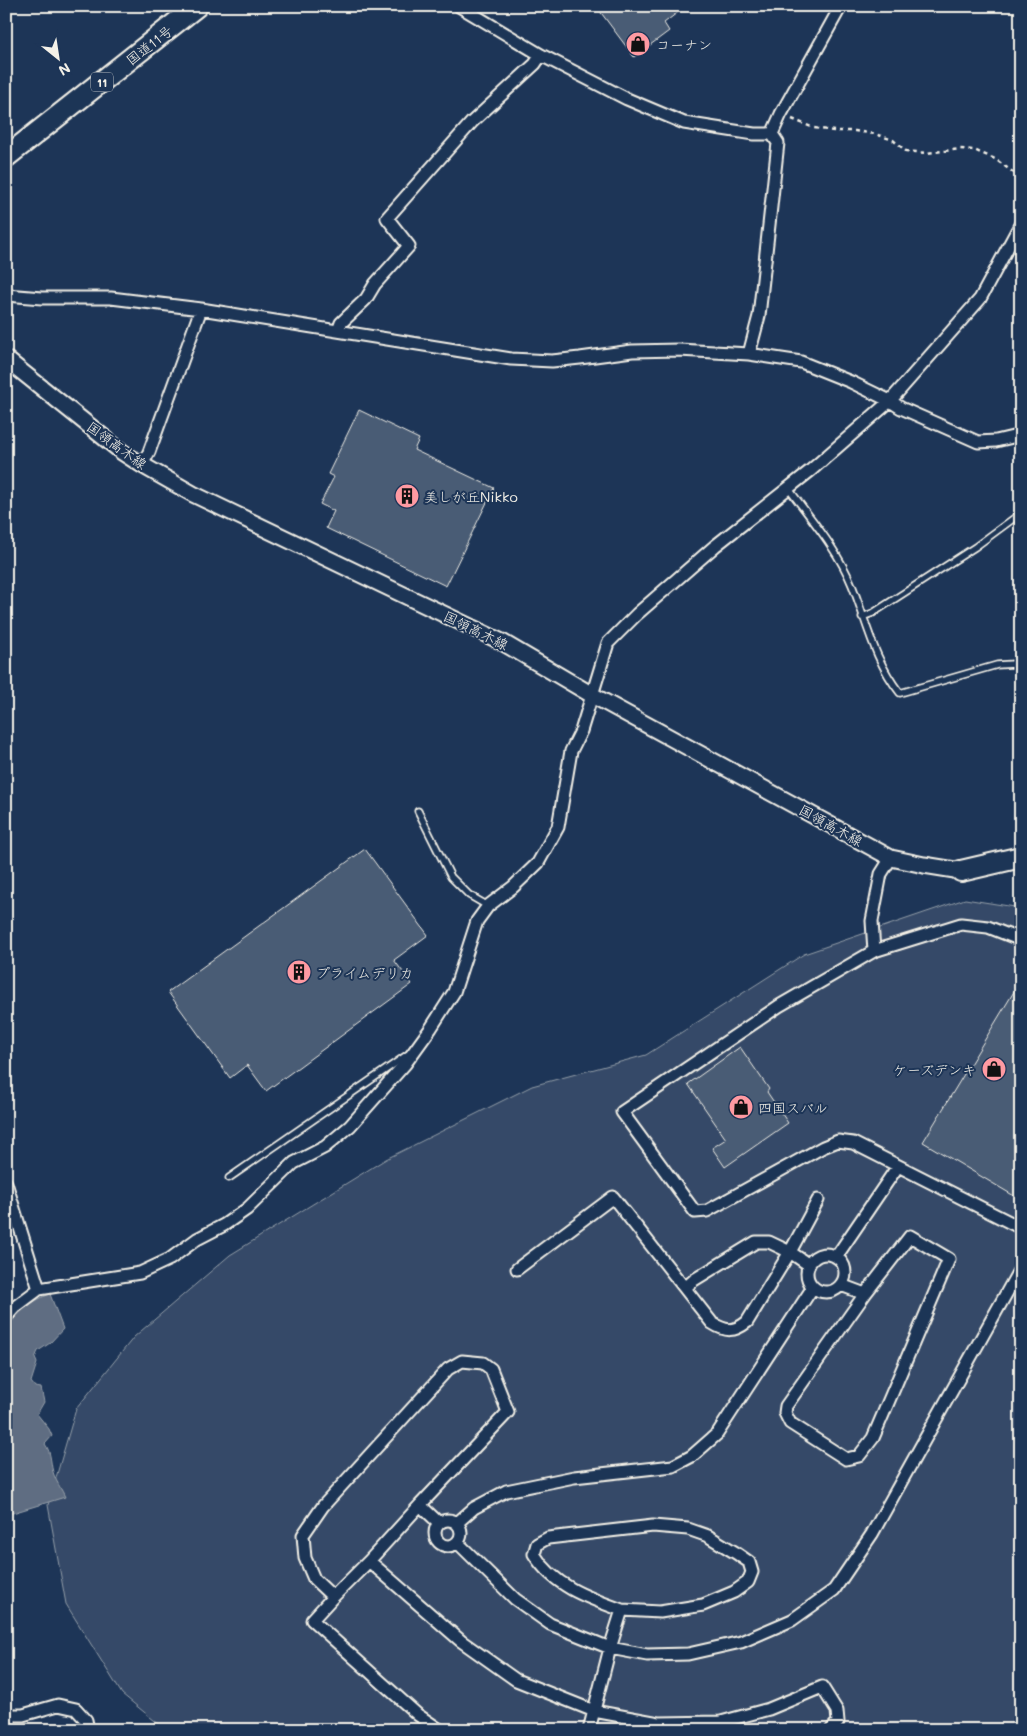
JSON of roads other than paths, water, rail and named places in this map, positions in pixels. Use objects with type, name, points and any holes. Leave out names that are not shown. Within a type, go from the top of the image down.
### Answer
[{"type":"highway","name":"国道11号","points":[[6,157],[198,6]]},
{"type":"highway","points":[[961,871],[1021,857]]},
{"type":"main road","name":"国領高木線","points":[[6,360],[122,452],[193,494],[502,642],[592,695],[891,858],[961,871]]},
{"type":"street","points":[[459,6],[541,55],[627,99],[684,123],[754,134],[772,134]]},
{"type":"street","points":[[772,134],[781,114],[841,6]]},
{"type":"street","points":[[338,331],[341,323],[366,299],[375,284],[409,246],[386,218],[472,122],[535,64],[541,55]]},
{"type":"street","points":[[748,354],[759,316],[777,153],[778,143],[772,134]]},
{"type":"street","points":[[6,1317],[15,1307],[39,1289],[140,1273],[170,1259],[197,1239],[224,1225],[248,1208],[294,1163],[325,1147],[350,1126],[405,1064],[454,992],[476,921],[488,906],[513,887],[538,863],[558,827],[571,751],[581,731],[608,642],[715,546],[789,488],[890,401],[980,299],[1021,223]]},
{"type":"street","points":[[6,295],[42,298],[111,298],[201,309],[511,359],[571,359],[632,350],[679,350],[748,354],[801,362],[851,382],[901,408],[978,442],[996,441],[1021,435]]},
{"type":"street","points":[[142,465],[149,452],[201,309]]},
{"type":"street","points":[[874,952],[872,921],[881,874],[891,858]]},
{"type":"street","points":[[1021,940],[988,928],[961,924],[874,952],[779,1006],[622,1112],[695,1212],[707,1211],[823,1147],[838,1141],[853,1143],[1021,1228]]},
{"type":"street","points":[[836,1256],[898,1166]]},
{"type":"street","points":[[6,1183],[39,1289]]},
{"type":"street","points":[[517,1269],[613,1197],[712,1323],[722,1329],[738,1329],[747,1322],[790,1252],[818,1200]]},
{"type":"street","points":[[910,1236],[949,1259],[873,1438],[859,1456],[846,1459],[790,1424],[785,1413],[786,1406],[865,1294],[910,1236]]},
{"type":"street","points":[[685,1288],[694,1280],[756,1242],[769,1242],[790,1252],[809,1265]]},
{"type":"street","points":[[823,1254],[836,1256],[841,1261],[845,1273],[840,1285],[836,1289],[824,1292],[813,1287],[807,1276],[809,1265],[812,1260],[823,1254]]},
{"type":"street","points":[[458,1543],[515,1599],[550,1624],[610,1648],[647,1655],[688,1654],[741,1642],[792,1620],[834,1590],[872,1534],[1021,1267]]},
{"type":"street","points":[[840,1285],[865,1294]]},
{"type":"street","points":[[457,1523],[474,1508],[506,1491],[574,1477],[673,1466],[692,1456],[717,1434],[813,1287]]},
{"type":"street","points":[[333,1597],[314,1579],[304,1558],[303,1535],[323,1506],[448,1369],[462,1361],[483,1363],[491,1368],[508,1412],[312,1620],[418,1715],[440,1730]]},
{"type":"street","points":[[420,1505],[440,1524]]},
{"type":"street","points":[[446,1520],[457,1523],[462,1535],[458,1543],[449,1546],[441,1544],[435,1532],[440,1524],[446,1520]]},
{"type":"street","points":[[653,1526],[672,1527],[708,1536],[749,1562],[752,1572],[748,1582],[734,1592],[703,1605],[660,1612],[622,1610],[587,1598],[556,1580],[541,1566],[534,1554],[537,1544],[548,1538],[653,1526]]},
{"type":"street","points":[[369,1561],[461,1641],[516,1680],[594,1711],[660,1723],[720,1722],[769,1710],[822,1687],[837,1711],[838,1722],[831,1730]]},
{"type":"street","points":[[589,1730],[622,1610]]},
{"type":"street","points":[[6,1715],[22,1715],[58,1705],[76,1709],[86,1720],[88,1730]]},
{"type":"lane","points":[[789,488],[839,560],[851,584],[871,642],[888,679],[900,693],[997,665],[1014,664],[1021,668]]},
{"type":"lane","points":[[862,617],[873,613],[1020,517]]},
{"type":"lane","points":[[418,811],[451,877],[469,895],[488,906]]},
{"type":"lane","points":[[228,1178],[417,1048]]},
{"type":"place","name":"コーナン","points":[[638,44]]},
{"type":"place","name":"美しが丘Nikko","points":[[407,496]]},
{"type":"place","name":"プライムデリカ","points":[[299,972]]},
{"type":"place","name":"ケーズデンキ","points":[[994,1069]]},
{"type":"place","name":"四国スバル","points":[[741,1107]]}]
